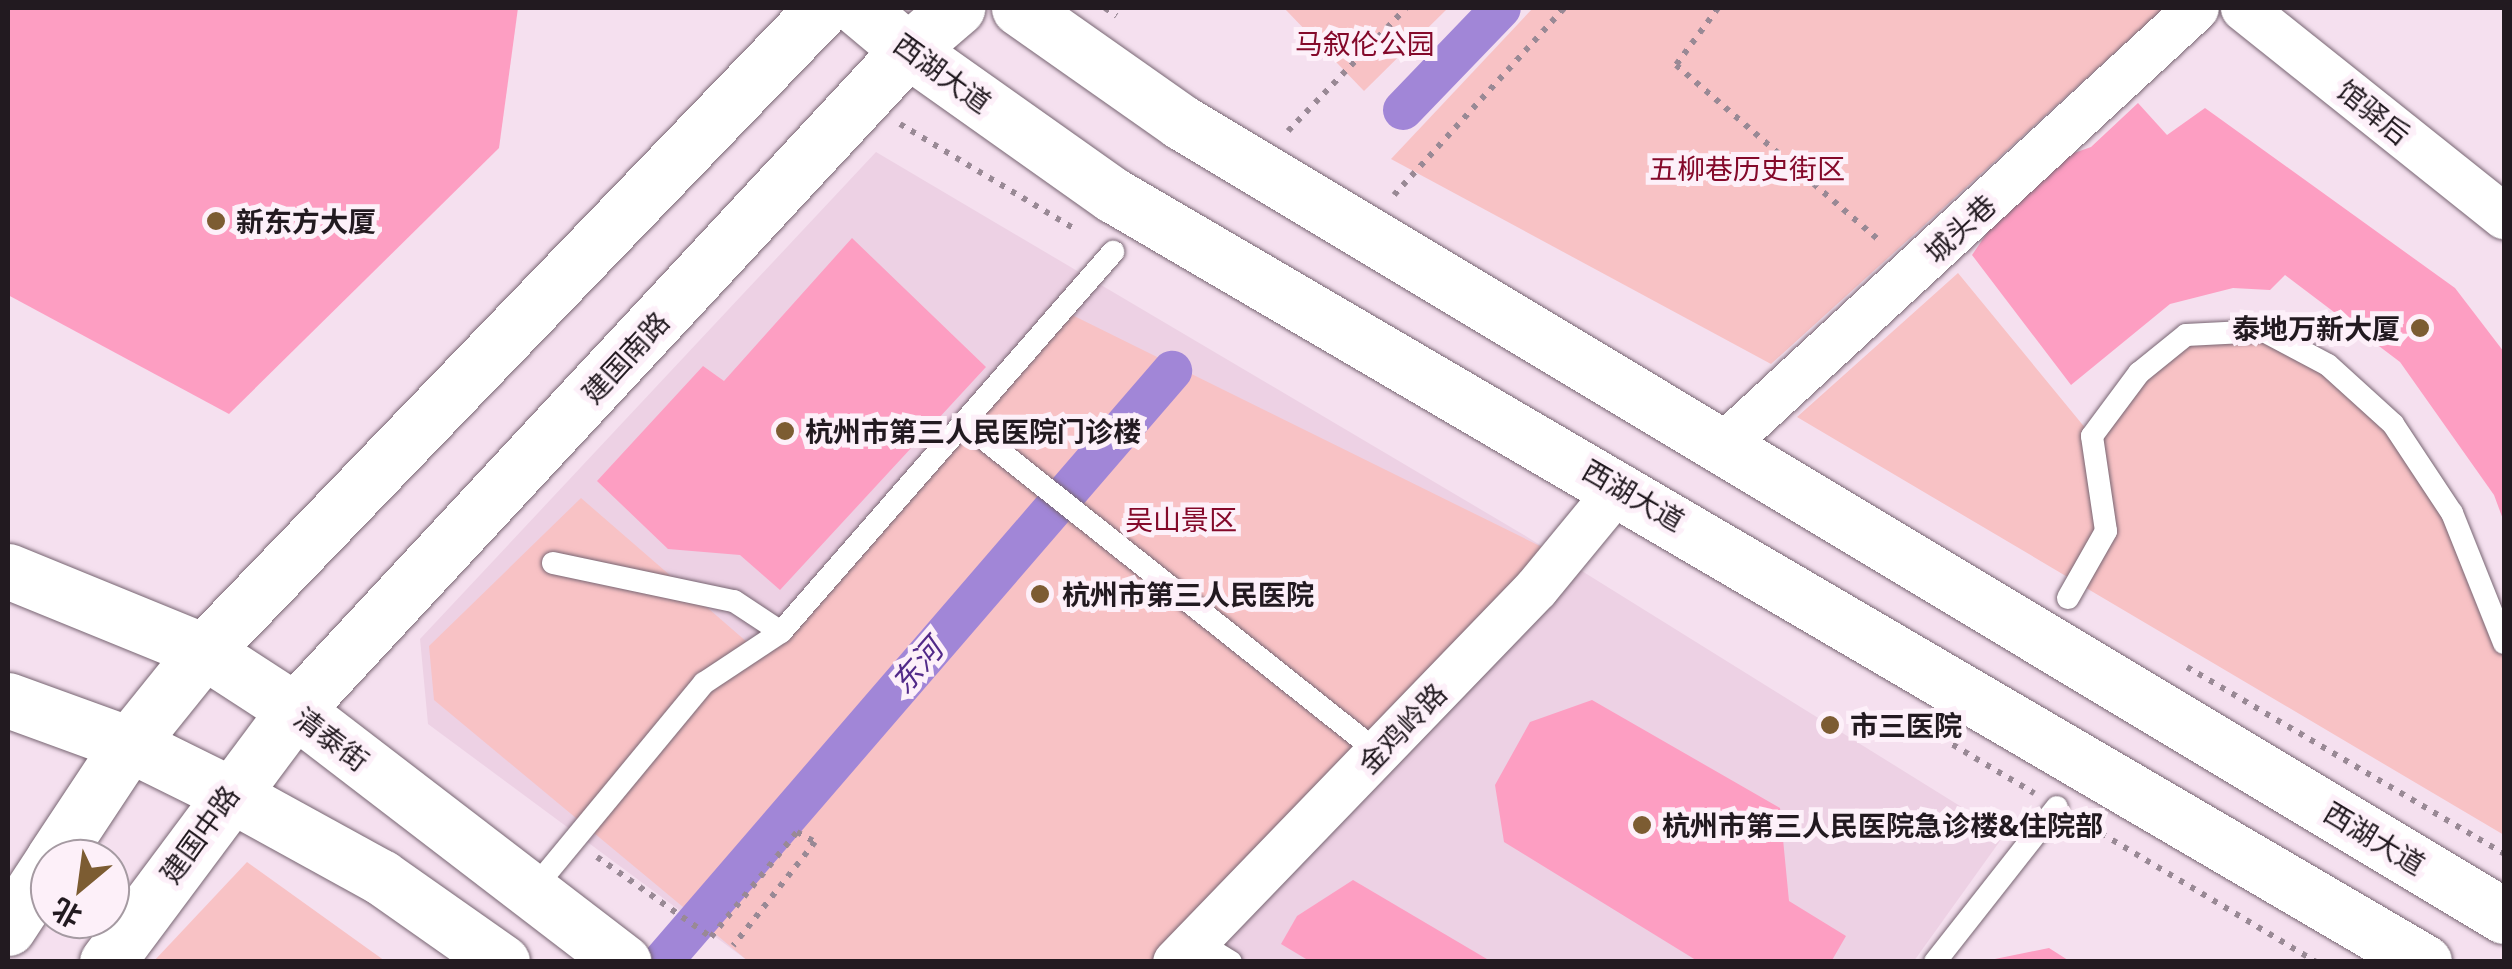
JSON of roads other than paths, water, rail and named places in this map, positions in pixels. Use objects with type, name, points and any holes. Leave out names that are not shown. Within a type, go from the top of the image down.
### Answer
[{"type":"main road","points":[[67,839],[130,744],[204,652],[822,8]]},
{"type":"main road","name":"西湖大道","points":[[858,8],[908,50],[1113,194],[1620,486],[2424,962]]},
{"type":"main road","name":"建国南路","points":[[295,710],[908,50],[957,8]]},
{"type":"main road","name":"西湖大道","points":[[1018,8],[1181,122],[2504,916]]},
{"type":"main road","name":"清泰街","points":[[8,571],[204,652],[295,710],[609,951]]},
{"type":"main road","points":[[8,700],[130,744],[228,793],[381,877],[502,962]]},
{"type":"main road","name":"建国中路","points":[[107,962],[228,793],[295,710]]},
{"type":"main road","points":[[8,928],[30,895]]},
{"type":"street","name":"城头巷","points":[[1722,446],[2196,8]]},
{"type":"street","name":"馆驿后","points":[[2242,8],[2504,216]]},
{"type":"street","name":"金鸡岭路","points":[[1200,954],[1379,754],[1536,588],[1620,486]]},
{"type":"lane","points":[[531,892],[704,683],[782,632],[1113,252]]},
{"type":"lane","points":[[2068,598],[2106,532],[2092,436],[2139,373],[2186,335],[2264,331],[2328,365],[2392,424],[2452,513],[2504,643]]},
{"type":"lane","points":[[964,423],[1379,754]]},
{"type":"lane","points":[[553,563],[734,601],[782,632]]},
{"type":"lane","points":[[1935,962],[2057,807]]},
{"type":"waterway","name":"东河","points":[[1403,110],[1501,8]]},
{"type":"waterway","name":"东河","points":[[662,962],[1172,371]]},
{"type":"place","name":"新东方大厦","points":[[216,221]]},
{"type":"place","name":"泰地万新大厦","points":[[2420,328]]},
{"type":"place","name":"杭州市第三人民医院门诊楼","points":[[785,431]]},
{"type":"place","name":"杭州市第三人民医院","points":[[1040,594]]},
{"type":"place","name":"市三医院","points":[[1830,725]]},
{"type":"place","name":"杭州市第三人民医院急诊楼&住院部","points":[[1642,825]]},
{"type":"park label","name":"马叙伦公园","points":[[1365,43]]},
{"type":"park label","name":"五柳巷历史街区","points":[[1747,168]]},
{"type":"park label","name":"吴山景区","points":[[1181,519]]}]
